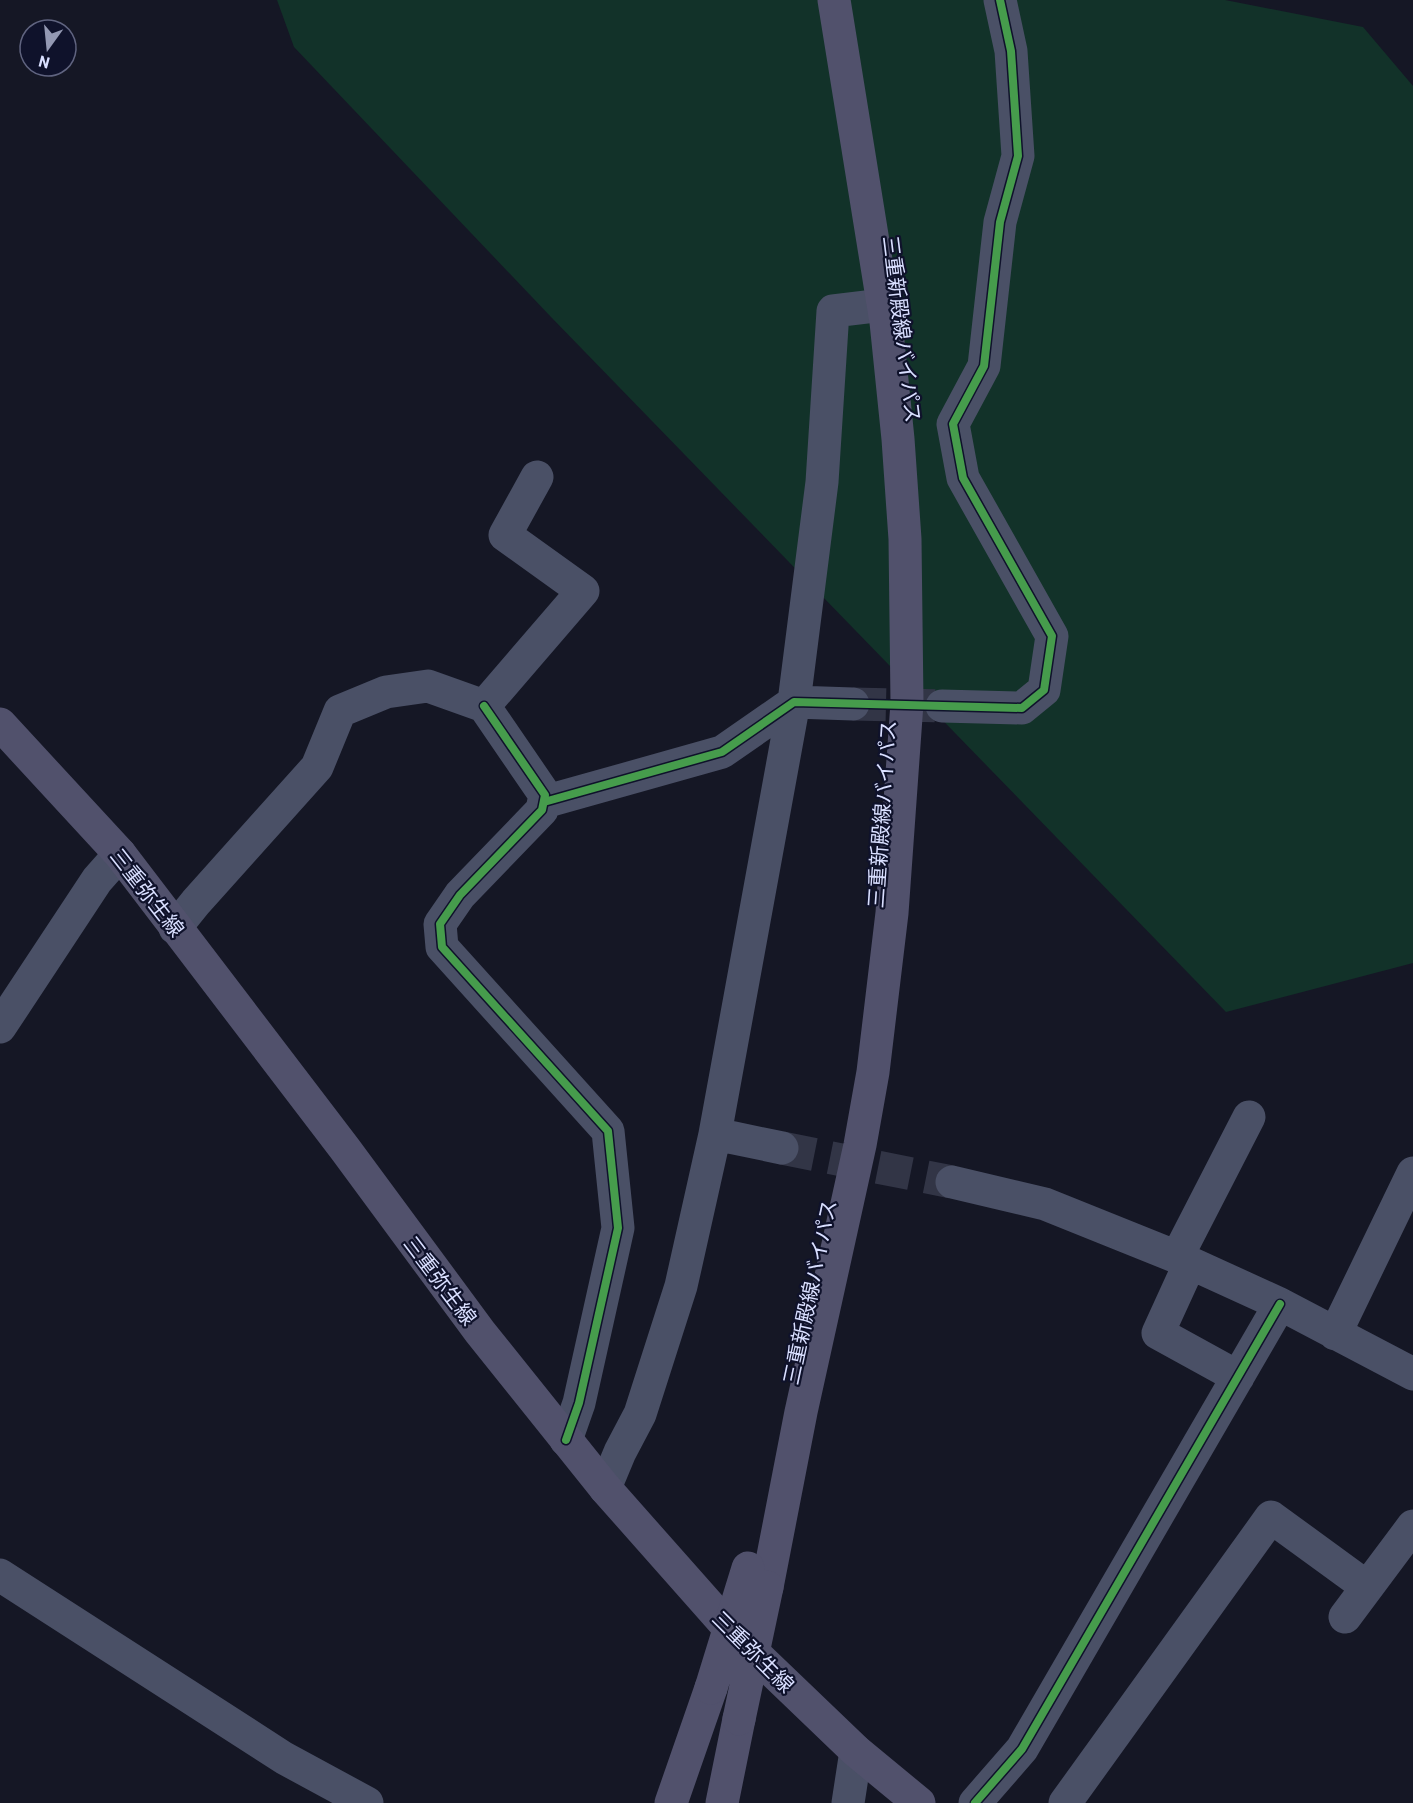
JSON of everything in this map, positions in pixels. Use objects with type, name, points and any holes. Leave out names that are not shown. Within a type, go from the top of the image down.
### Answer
[{"type":"main road","name":"三重新殿線バイパス","points":[[722,1803],[739,1719],[758,1577],[801,1412],[861,1144],[884,991],[894,890],[907,703],[905,539],[898,439],[884,305],[834,0]]},
{"type":"main road","name":"三重弥生線","points":[[0,724],[120,854],[345,1149],[480,1332],[605,1488],[736,1635],[856,1751],[919,1803]]},
{"type":"main road","name":"三重新殿線バイパス","points":[[671,1803],[711,1688],[758,1577]]},
{"type":"street","points":[[942,706],[1022,708],[1044,690],[1052,636],[963,478],[953,424],[984,366],[1000,222],[1018,156],[1011,51],[999,0]]},
{"type":"street","points":[[605,1488],[620,1452],[640,1414],[681,1286],[716,1134],[794,702],[822,482],[833,311],[884,305]]},
{"type":"street","points":[[484,706],[583,591],[505,535],[537,477]]},
{"type":"street","points":[[175,928],[317,767],[340,711],[386,692],[428,686],[484,706],[544,795],[544,802],[542,810],[460,895],[440,924],[442,947],[608,1131],[618,1228],[579,1403],[566,1440]]},
{"type":"street","points":[[544,802],[722,752],[794,702],[853,704]]},
{"type":"street","points":[[0,1026],[96,880],[120,854]]},
{"type":"street","points":[[1238,1377],[1158,1333],[1183,1260],[1249,1118]]},
{"type":"street","points":[[716,1134],[782,1148]]},
{"type":"street","points":[[1335,1334],[1413,1173]]},
{"type":"street","points":[[952,1182],[1046,1204],[1183,1260],[1280,1304],[1413,1374]]},
{"type":"street","points":[[975,1803],[1022,1749],[1280,1304]]},
{"type":"street","points":[[1065,1803],[1271,1517],[1367,1587]]},
{"type":"street","points":[[1345,1617],[1413,1526]]},
{"type":"street","points":[[0,1575],[284,1758],[367,1803]]},
{"type":"street","points":[[848,1803],[856,1751]]},
{"type":"green space","points":[[277,0],[1225,0],[1363,27],[1413,86],[1413,963],[1226,1012],[551,317],[294,47]]},
{"type":"tunnel","points":[[853,704],[942,706]]},
{"type":"tunnel","points":[[782,1148],[952,1182]]},
{"type":"cycle path","points":[[544,802],[722,752],[794,702],[1022,708],[1044,690],[1052,636],[963,478],[953,424],[984,366],[1000,222],[1018,156],[1011,51],[1000,0]]},
{"type":"cycle path","points":[[484,706],[545,795],[542,810],[460,895],[440,924],[442,947],[608,1131],[618,1228],[579,1403],[566,1440]]},
{"type":"cycle path","points":[[975,1803],[1022,1749],[1280,1304]]}]
